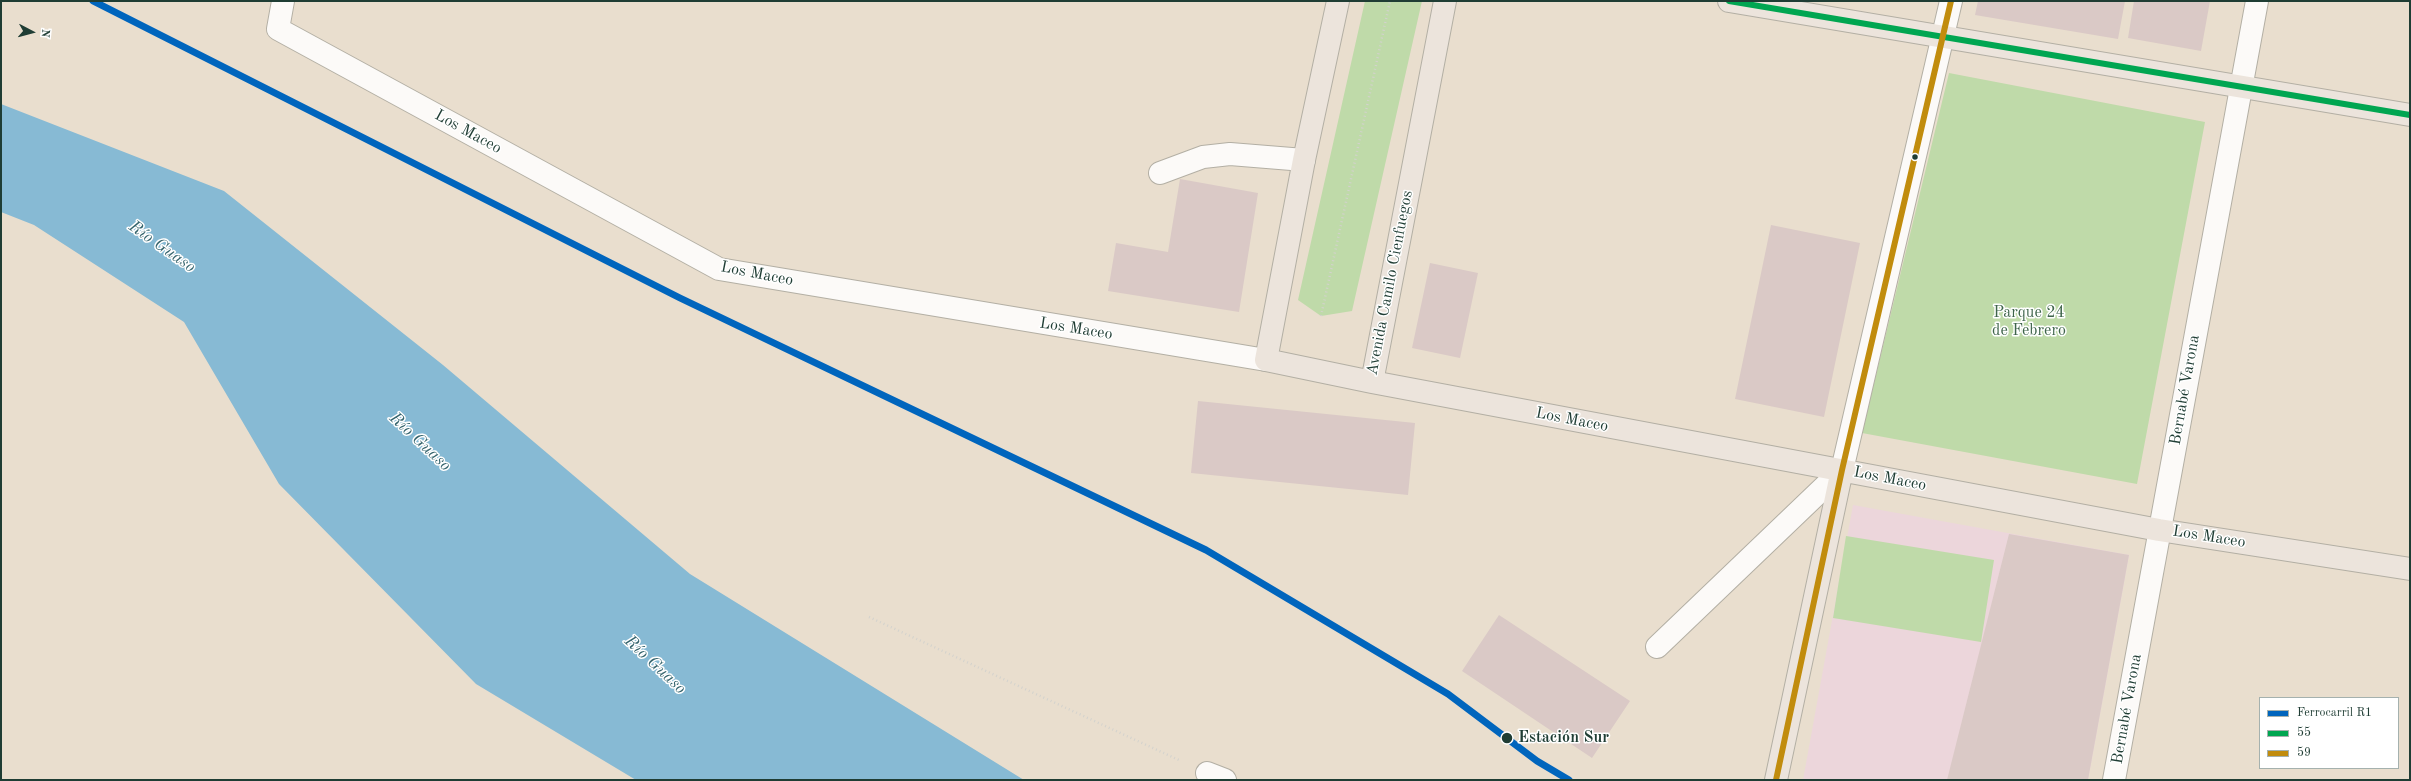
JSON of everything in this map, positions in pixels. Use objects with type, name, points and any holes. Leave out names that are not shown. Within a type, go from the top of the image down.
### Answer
[{"type":"main road","points":[[1266,360],[1304,160],[1338,1]]},
{"type":"main road","name":"Avenida Camilo Cienfuegos","points":[[1266,360],[1372,382],[1445,1]]},
{"type":"main road","points":[[1729,1],[2410,115]]},
{"type":"main road","name":"Los Maceo","points":[[1372,382],[2159,530],[2410,568]]},
{"type":"main road","points":[[1776,780],[1842,470]]},
{"type":"street","name":"Los Maceo","points":[[284,1],[278,29],[719,269],[1266,360]]},
{"type":"street","points":[[1657,647],[1842,470],[1951,1]]},
{"type":"street","name":"Bernabé Varona","points":[[2114,780],[2257,1]]},
{"type":"street","points":[[1160,173],[1202,157],[1230,154],[1304,160]]},
{"type":"path","points":[[1321,316],[1390,1]]},
{"type":"path","points":[[869,617],[1216,777]]},
{"type":"shaded area","points":[[1853,505],[2129,555],[2088,780],[1803,780]]},
{"type":"green space","points":[[1365,1],[1422,1],[1352,311],[1321,316],[1298,300]]},
{"type":"green space","name":"Parque 24 de Febrero","points":[[1949,73],[2205,122],[2137,484],[1862,433]]},
{"type":"green space","points":[[1846,536],[1994,560],[1981,642],[1833,618]]},
{"type":"water","name":"Río Guaso","points":[[1,104],[224,191],[443,365],[690,574],[1024,780],[636,780],[476,684],[279,484],[184,322],[34,225],[1,212]]},
{"type":"building","points":[[1978,1],[2125,1],[2118,39],[1975,15]]},
{"type":"building","points":[[2134,1],[2210,1],[2201,51],[2128,38]]},
{"type":"building","points":[[1180,179],[1258,193],[1239,312],[1108,291],[1116,243],[1168,252]]},
{"type":"building","points":[[1771,225],[1860,243],[1824,417],[1735,399]]},
{"type":"building","points":[[1430,263],[1478,273],[1460,358],[1412,348]]},
{"type":"building","points":[[1198,401],[1415,423],[1408,495],[1191,473]]},
{"type":"building","points":[[2009,534],[2129,555],[2088,780],[1947,780]]},
{"type":"building","name":"Estación Sur","points":[[1499,615],[1630,701],[1592,758],[1462,671]]},
{"type":"railway","points":[[1537,761],[1569,780]]},
{"type":"rail line","name":"R1","points":[[93,1],[680,298],[1206,550],[1448,694],[1537,761],[1569,780]]},
{"type":"transit line","name":"55","points":[[1729,1],[2410,115]]},
{"type":"transit line","name":"59","points":[[1776,780],[1842,470],[1951,1]]},
{"type":"place","name":"Estación Sur","points":[[1507,738]]}]
